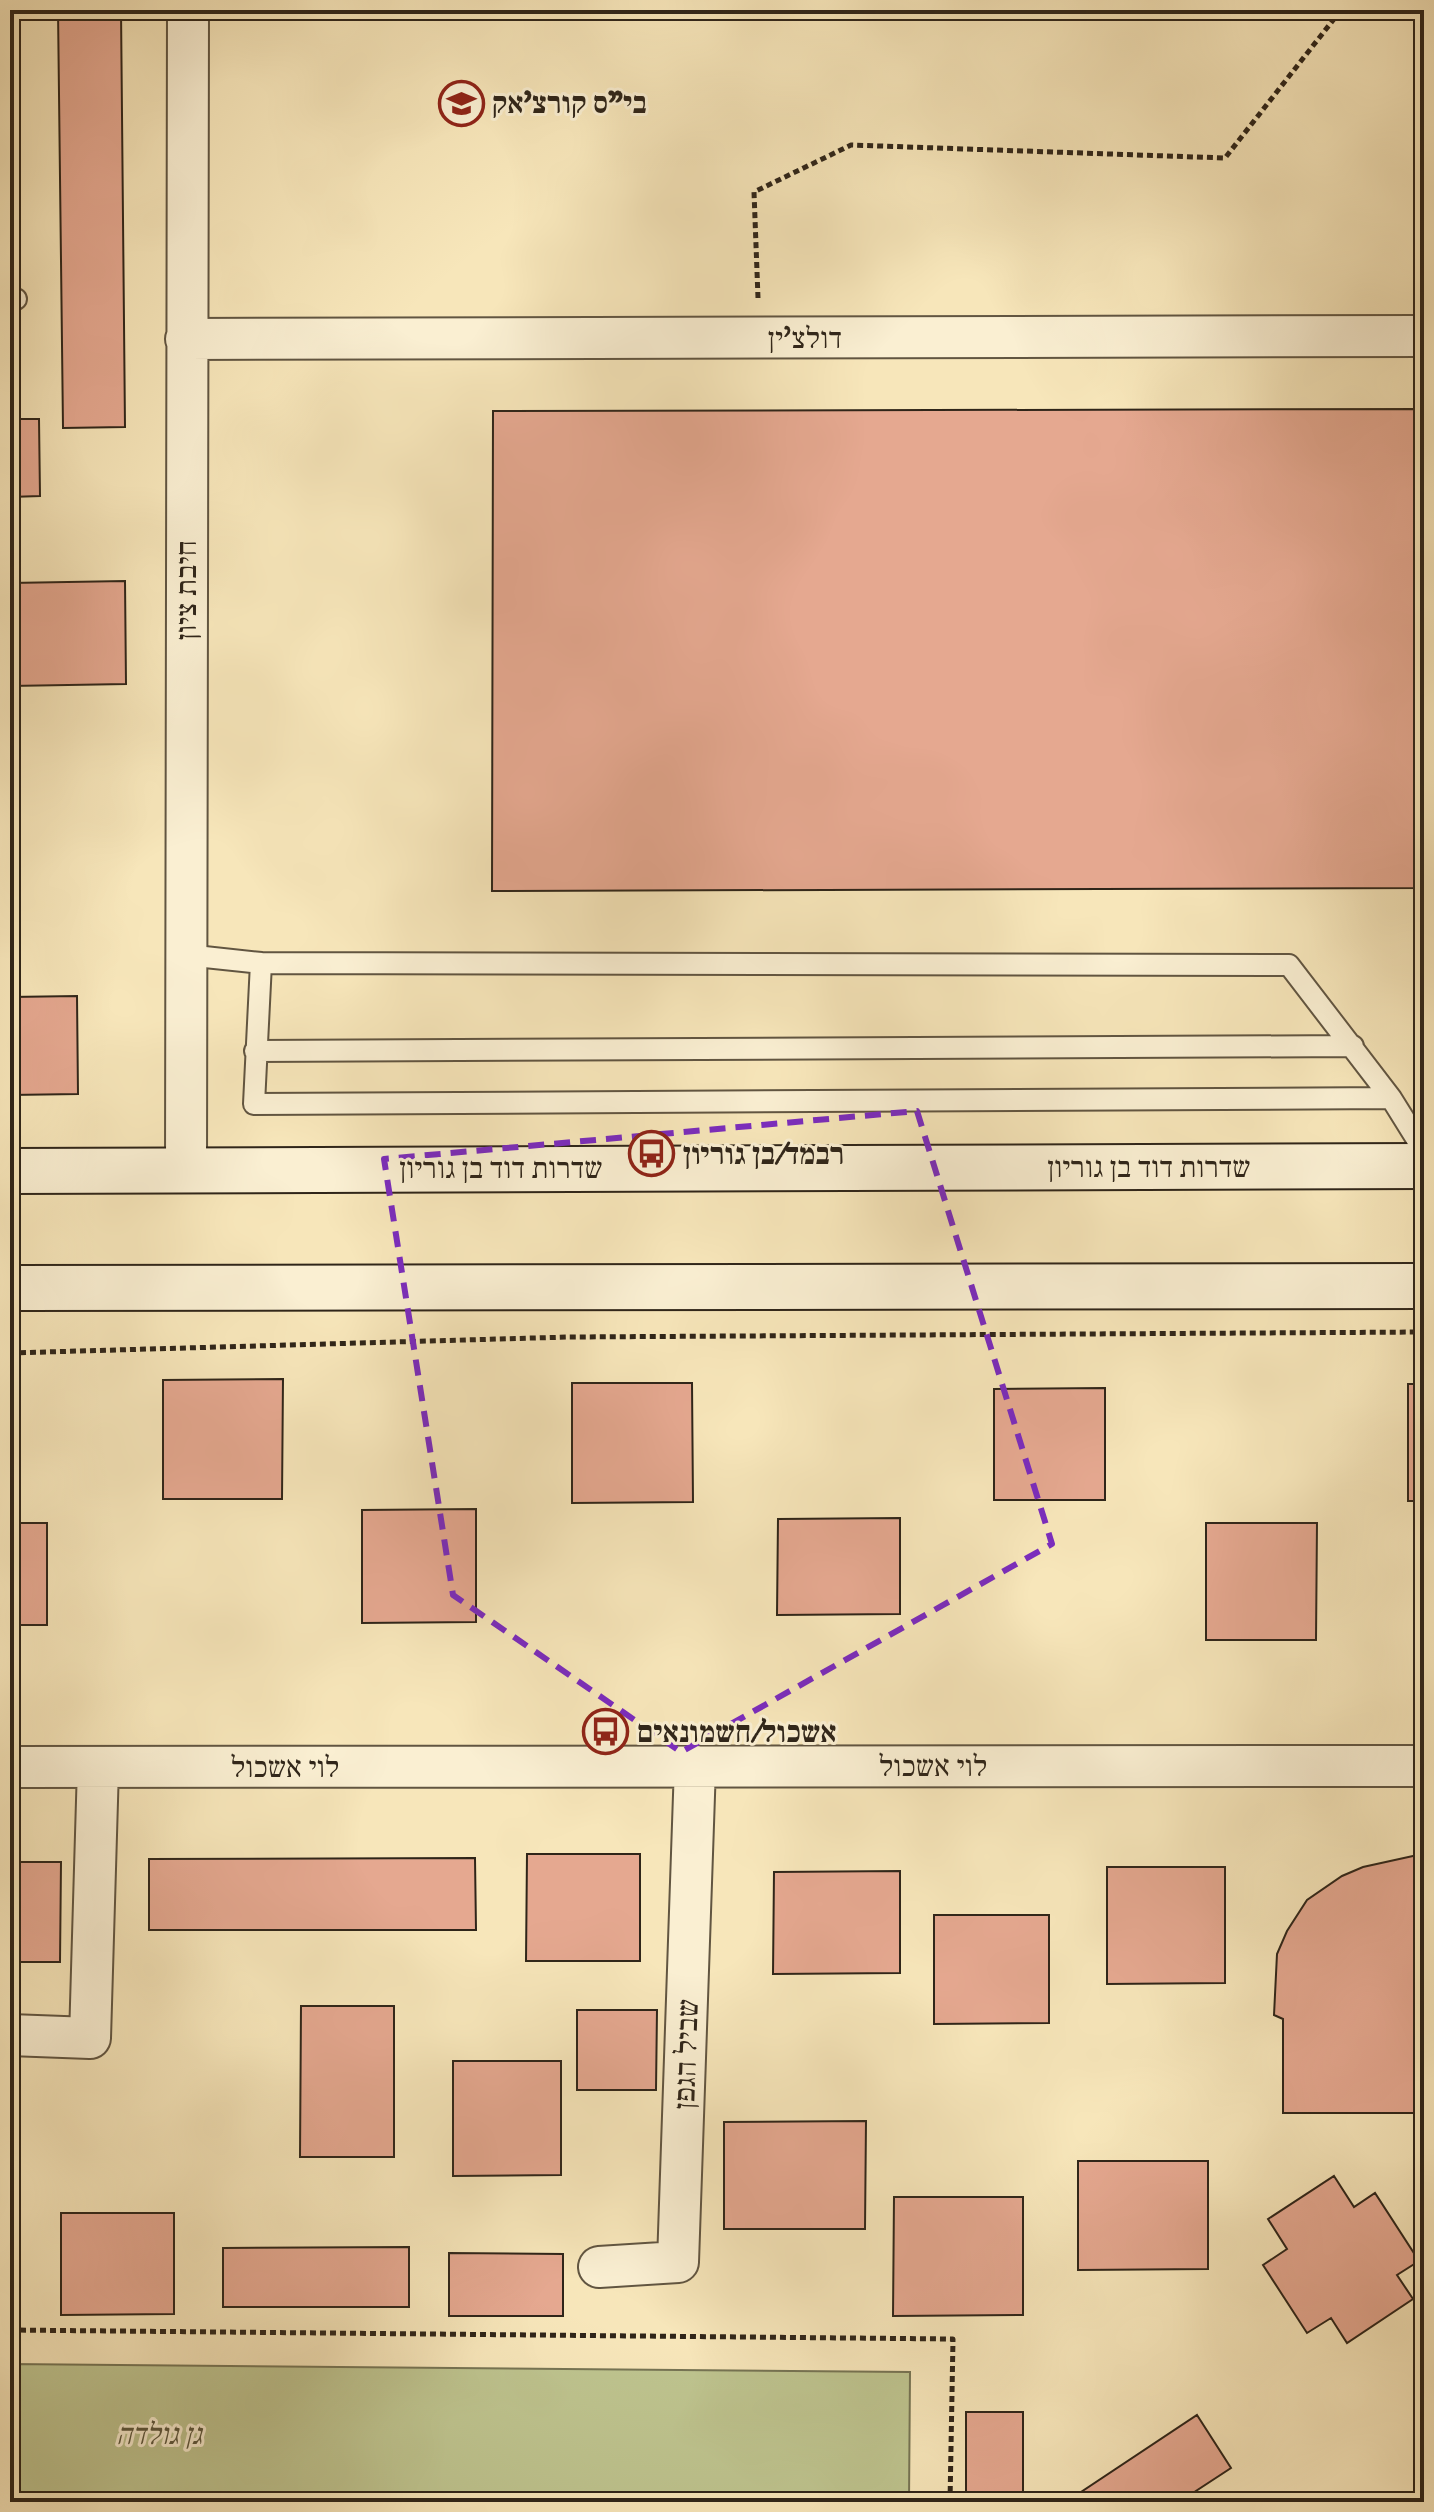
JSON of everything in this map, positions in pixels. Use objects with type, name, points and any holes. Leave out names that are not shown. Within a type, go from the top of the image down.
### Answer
[{"type":"main road","name":"שדרות דוד בן גוריון","points":[[10,1171],[1424,1166]]},
{"type":"main road","points":[[10,1288],[1424,1286]]},
{"type":"street","name":"חיבת ציון","points":[[186,1169],[188,10]]},
{"type":"street","name":"דולצ'ין","points":[[186,339],[1424,336]]},
{"type":"street","name":"שביל הגפן","points":[[599,2267],[678,2262],[695,1766]]},
{"type":"street","name":"לוי אשכול","points":[[10,1767],[1424,1766]]},
{"type":"street","points":[[10,2035],[90,2038],[98,1767]]},
{"type":"lane","points":[[186,955],[261,963],[1289,965],[1391,1098],[1424,1151]]},
{"type":"lane","points":[[261,963],[254,1104],[1391,1098]]},
{"type":"lane","points":[[255,1051],[1353,1046]]},
{"type":"path","points":[[759,338],[754,192],[851,145],[1225,158],[1341,10]]},
{"type":"path","points":[[10,1353],[569,1337],[1424,1332]]},
{"type":"path","points":[[10,2330],[953,2339],[950,2502]]},
{"type":"highlighted area","points":[[917,1111],[1052,1544],[681,1752],[453,1595],[384,1159]]},
{"type":"green space","name":"גן גולדה","points":[[10,2364],[910,2372],[909,2502],[10,2502]]},
{"type":"building","points":[[58,10],[121,10],[125,427],[63,428]]},
{"type":"building","points":[[1424,409],[1424,888],[492,891],[493,411]]},
{"type":"building","points":[[10,419],[39,419],[40,496],[10,497]]},
{"type":"building","points":[[125,581],[126,684],[10,686],[10,583]]},
{"type":"building","points":[[77,996],[78,1094],[10,1095],[10,997]]},
{"type":"building","points":[[283,1379],[282,1499],[163,1499],[163,1380]]},
{"type":"building","points":[[572,1383],[692,1383],[693,1502],[572,1503]]},
{"type":"building","points":[[1408,1384],[1424,1384],[1424,1501],[1408,1501]]},
{"type":"building","points":[[1105,1388],[1105,1500],[994,1500],[994,1389]]},
{"type":"building","points":[[476,1509],[476,1622],[362,1623],[362,1510]]},
{"type":"building","points":[[900,1518],[900,1614],[777,1615],[778,1519]]},
{"type":"building","points":[[10,1523],[47,1523],[47,1625],[10,1625]]},
{"type":"building","points":[[1206,1523],[1317,1523],[1316,1640],[1206,1640]]},
{"type":"building","points":[[527,1854],[640,1854],[640,1961],[526,1961]]},
{"type":"building","points":[[1424,1854],[1424,2113],[1283,2113],[1283,2019],[1274,2015],[1277,1954],[1287,1931],[1307,1900],[1342,1876],[1363,1867]]},
{"type":"building","points":[[475,1858],[476,1930],[149,1930],[149,1859]]},
{"type":"building","points":[[10,1862],[61,1862],[60,1962],[10,1962]]},
{"type":"building","points":[[1107,1867],[1225,1867],[1225,1983],[1107,1984]]},
{"type":"building","points":[[900,1871],[900,1973],[773,1974],[774,1872]]},
{"type":"building","points":[[934,1915],[1049,1915],[1049,2023],[934,2024]]},
{"type":"building","points":[[301,2006],[394,2006],[394,2157],[300,2157]]},
{"type":"building","points":[[577,2010],[657,2010],[656,2090],[577,2090]]},
{"type":"building","points":[[453,2061],[561,2061],[561,2175],[453,2176]]},
{"type":"building","points":[[866,2121],[865,2229],[724,2229],[724,2122]]},
{"type":"building","points":[[10,2161],[20,2161],[20,2271],[10,2271]]},
{"type":"building","points":[[1078,2161],[1208,2161],[1208,2269],[1078,2270]]},
{"type":"building","points":[[1334,2176],[1354,2207],[1375,2193],[1419,2261],[1397,2275],[1413,2299],[1347,2343],[1331,2318],[1307,2333],[1263,2265],[1287,2249],[1268,2219]]},
{"type":"building","points":[[894,2197],[1023,2197],[1023,2315],[893,2316]]},
{"type":"building","points":[[61,2213],[174,2213],[174,2314],[61,2315]]},
{"type":"building","points":[[409,2247],[409,2307],[223,2307],[223,2248]]},
{"type":"building","points":[[449,2253],[563,2254],[563,2316],[449,2316]]},
{"type":"building","points":[[966,2412],[1023,2412],[1023,2495],[966,2496]]},
{"type":"building","points":[[1197,2415],[1231,2468],[1179,2502],[1066,2502]]},
{"type":"place","name":"בי\"ס קורצ'אק","points":[[461,103]]},
{"type":"place","name":"רבמד/בן גוריון","points":[[652,1154]]},
{"type":"place","name":"אשכול/חשמונאים","points":[[606,1732]]}]
